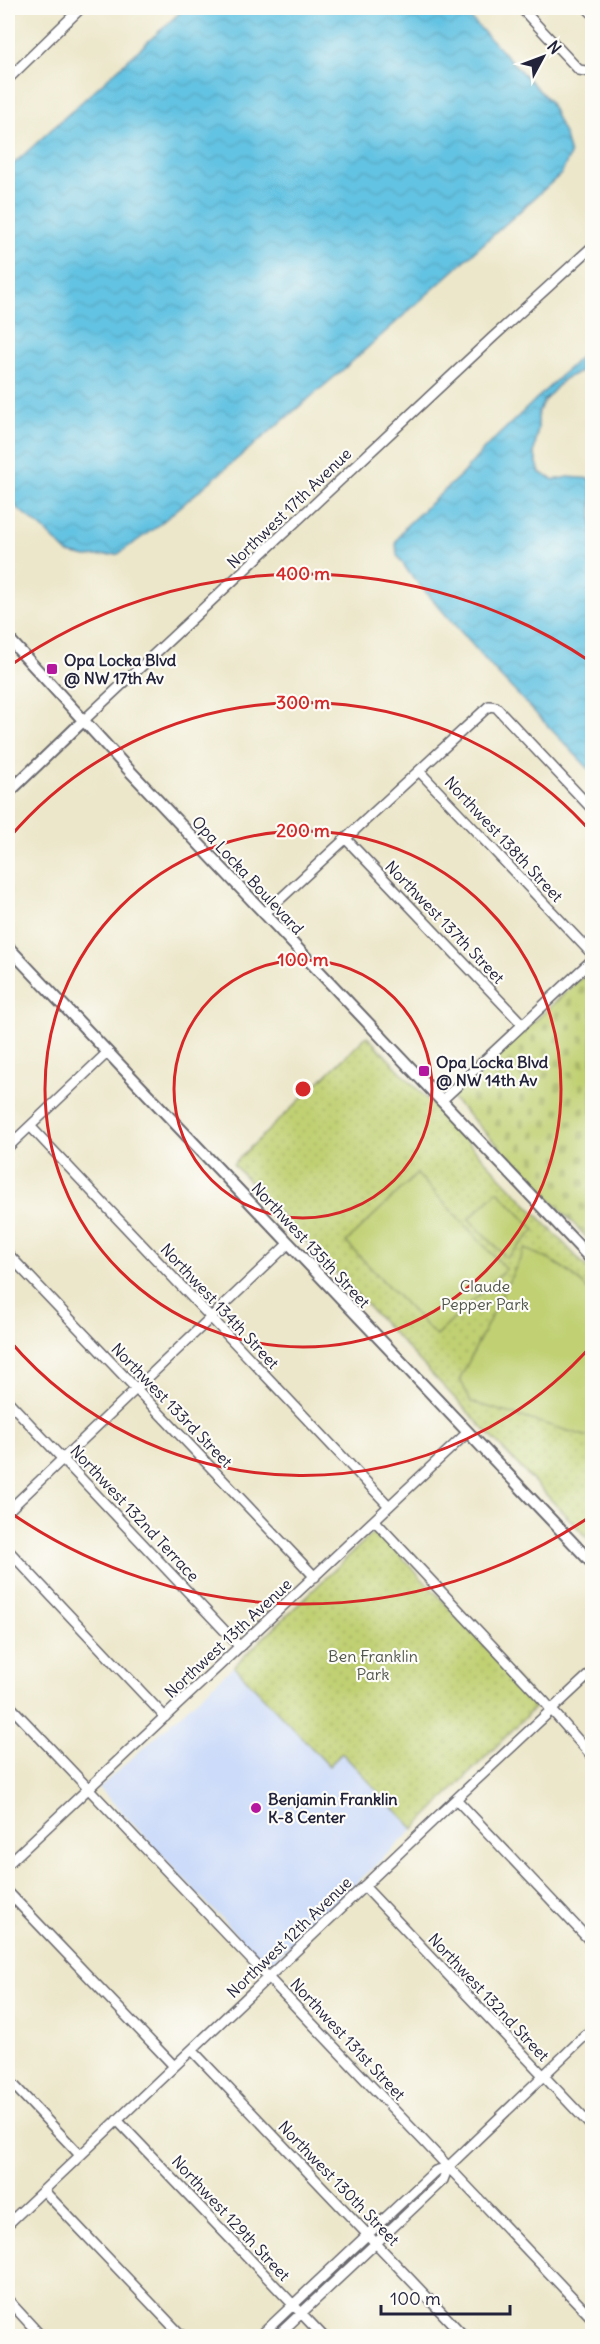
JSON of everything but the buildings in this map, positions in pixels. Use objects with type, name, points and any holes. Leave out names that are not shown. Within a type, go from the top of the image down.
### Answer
[{"type":"main road","name":"Opa Locka Boulevard","points":[[8,638],[264,914],[592,1260]]},
{"type":"main road","name":"Northwest 17th Avenue","points":[[8,793],[83,721]]},
{"type":"main road","name":"Northwest 135th Street","points":[[8,947],[592,1563]]},
{"type":"street","points":[[8,79],[81,8]]},
{"type":"street","points":[[521,8],[579,70],[592,72]]},
{"type":"street","points":[[587,8],[592,13]]},
{"type":"street","name":"Northwest 17th Avenue","points":[[83,721],[592,247]]},
{"type":"street","points":[[264,914],[489,706],[496,707],[592,809]]},
{"type":"street","name":"Northwest 138th Street","points":[[420,771],[592,954]]},
{"type":"street","name":"Northwest 137th Street","points":[[346,839],[523,1025]]},
{"type":"street","points":[[441,1101],[592,960]]},
{"type":"street","points":[[9,1142],[30,1126],[108,1053]]},
{"type":"street","name":"Northwest 134th Street","points":[[30,1126],[390,1506]]},
{"type":"street","points":[[8,1511],[289,1243]]},
{"type":"street","name":"Northwest 133rd Street","points":[[8,1254],[315,1577]]},
{"type":"street","name":"Northwest 132nd Terrace","points":[[8,1401],[240,1647]]},
{"type":"street","name":"Northwest 13th Avenue","points":[[8,1864],[468,1432]]},
{"type":"street","points":[[375,1521],[592,1756]]},
{"type":"street","points":[[8,1550],[165,1717]]},
{"type":"street","name":"Northwest 12th Avenue","points":[[8,2224],[456,1798],[592,1672]]},
{"type":"street","name":"Northwest 131st Street","points":[[8,1704],[592,2318]]},
{"type":"street","points":[[456,1798],[592,1943]]},
{"type":"street","name":"Northwest 132nd Street","points":[[364,1886],[592,2127]]},
{"type":"street","points":[[8,1892],[174,2066]]},
{"type":"street","points":[[277,2337],[443,2180],[448,2167],[592,2029]]},
{"type":"street","name":"Northwest 130th Street","points":[[192,2050],[464,2337]]},
{"type":"street","points":[[8,2079],[80,2156]]},
{"type":"street","name":"Northwest 129th Street","points":[[117,2120],[323,2337]]},
{"type":"street","points":[[260,2337],[435,2171],[448,2167]]},
{"type":"street","points":[[44,2190],[182,2337]]},
{"type":"street","points":[[8,2300],[41,2337]]},
{"type":"shaded area","name":"Benjamin Franklin K-8 Center","points":[[234,1666],[329,1766],[342,1753],[414,1829],[267,1967],[99,1788]]},
{"type":"green space","points":[[592,968],[592,1243],[452,1098]]},
{"type":"green space","name":"Claude Pepper Park","points":[[367,1036],[592,1273],[592,1543],[233,1164]]},
{"type":"green space","points":[[417,1174],[506,1269],[436,1336],[346,1242]]},
{"type":"green space","points":[[498,1191],[535,1230],[507,1258],[469,1219]]},
{"type":"green space","points":[[525,1249],[562,1267],[592,1294],[592,1438],[471,1402],[460,1379]]},
{"type":"green space","name":"Ben Franklin Park","points":[[376,1530],[539,1703],[414,1829],[342,1753],[329,1766],[234,1666]]},
{"type":"water","points":[[185,8],[461,8],[549,101],[565,136],[570,155],[561,174],[345,368],[155,528],[118,554],[87,557],[68,553],[42,528],[8,501],[8,169]]},
{"type":"water","points":[[592,346],[592,369],[586,369],[564,379],[544,401],[538,413],[534,452],[540,473],[554,480],[568,477],[592,479],[592,772],[498,674],[410,574],[397,555],[396,542],[406,526]]},
{"type":"place","name":"Opa Locka Blvd @ NW 17th Av","points":[[52,669]]},
{"type":"place","name":"Opa Locka Blvd @ NW 14th Av","points":[[424,1071]]},
{"type":"place","name":"Benjamin Franklin K-8 Center","points":[[256,1808]]}]
